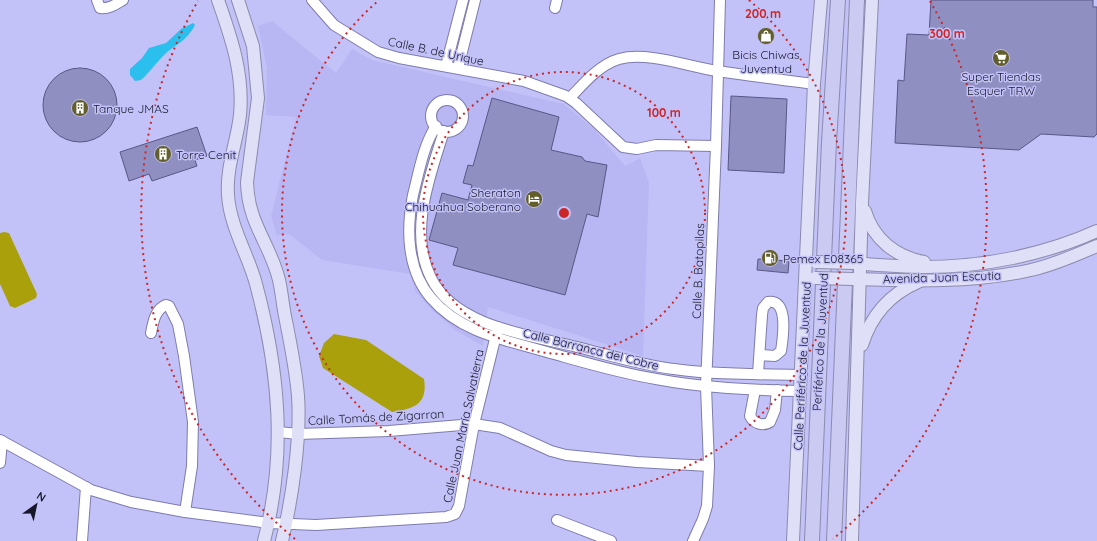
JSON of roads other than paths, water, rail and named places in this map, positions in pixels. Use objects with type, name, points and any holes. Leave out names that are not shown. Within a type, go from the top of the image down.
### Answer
[{"type":"highway","name":"Periférico de la Juventud","points":[[812,541],[829,150],[838,0]]},
{"type":"highway","name":"Periférico de la Juventud","points":[[834,541],[856,0]]},
{"type":"main road","points":[[218,0],[232,41],[240,76],[240,115],[230,158],[228,184],[230,208],[237,234],[250,265],[262,309],[273,363],[279,432],[269,523],[264,541]]},
{"type":"main road","points":[[238,0],[253,46],[258,98],[247,182],[247,194],[254,223],[273,262],[278,279],[294,363],[298,397],[298,434],[286,524],[282,541]]},
{"type":"main road","name":"Calle Periférico de la Juventud","points":[[793,541],[800,391],[811,261],[814,84],[821,0]]},
{"type":"main road","points":[[852,541],[858,358],[857,279],[872,0]]},
{"type":"main road","points":[[862,204],[871,228],[888,247],[915,261],[947,266]]},
{"type":"main road","name":"Avenida Juan Escutia","points":[[811,261],[907,267],[947,266],[997,260],[1043,250],[1097,231]]},
{"type":"main road","name":"Avenida Juan Escutia","points":[[810,278],[924,280],[983,278],[1046,266],[1097,246]]},
{"type":"main road","points":[[1043,250],[1046,266]]},
{"type":"main road","points":[[858,358],[870,324],[884,304],[900,291],[924,280]]},
{"type":"street","points":[[97,0],[100,8],[104,8],[124,0]]},
{"type":"street","name":"Calle B. de Urique","points":[[312,0],[334,25],[370,48],[399,58],[524,81],[570,98],[608,132],[617,143],[628,149],[656,145],[716,146]]},
{"type":"street","points":[[446,66],[463,0]]},
{"type":"street","points":[[458,68],[475,0]]},
{"type":"street","name":"Calle B. Batopilas","points":[[693,541],[703,519],[706,506],[709,466],[706,386],[716,146],[720,0]]},
{"type":"street","points":[[570,98],[590,77],[607,64],[619,59],[634,57],[648,58],[717,71],[814,84]]},
{"type":"street","points":[[440,129],[428,141],[419,171],[409,218],[410,250],[414,269],[424,288],[442,302],[463,324],[497,333]]},
{"type":"street","points":[[758,374],[763,308],[768,302],[776,302],[782,310],[781,351],[775,356],[760,355]]},
{"type":"street","points":[[150,333],[159,309],[166,305],[169,306],[178,324],[193,422],[192,466],[185,512]]},
{"type":"street","name":"Calle Barranca del Cobre","points":[[497,333],[674,369],[802,375]]},
{"type":"street","name":"Calle Barranca del Cobre","points":[[497,333],[630,374],[706,386],[755,390],[800,391]]},
{"type":"street","name":"Calle Juan María Salvatierra","points":[[1,441],[86,487],[132,502],[185,512],[269,523],[316,525],[446,517],[455,514],[459,506],[474,424],[497,333]]},
{"type":"street","points":[[630,374],[633,361]]},
{"type":"street","points":[[755,390],[750,416],[752,420],[764,424],[770,422],[773,417],[777,390]]},
{"type":"street","name":"Calle Tomás de Zigarran","points":[[279,432],[298,434],[388,431],[474,424],[500,428],[551,451],[566,455],[630,462],[709,466]]},
{"type":"street","points":[[0,463],[1,441]]},
{"type":"street","points":[[82,541],[86,487]]},
{"type":"street","points":[[557,520],[611,541]]},
{"type":"place","name":"Bicis Chiwas Juventud","points":[[766,36]]},
{"type":"place","name":"Super Tiendas Esquer TRW","points":[[1001,58]]},
{"type":"place","name":"Tanque JMAS","points":[[80,108]]},
{"type":"place","name":"Torre Cenit","points":[[163,154]]},
{"type":"place","name":"Sheraton Chihuahua Soberano","points":[[534,199]]},
{"type":"place","name":"Pemex E08365","points":[[770,258]]}]
